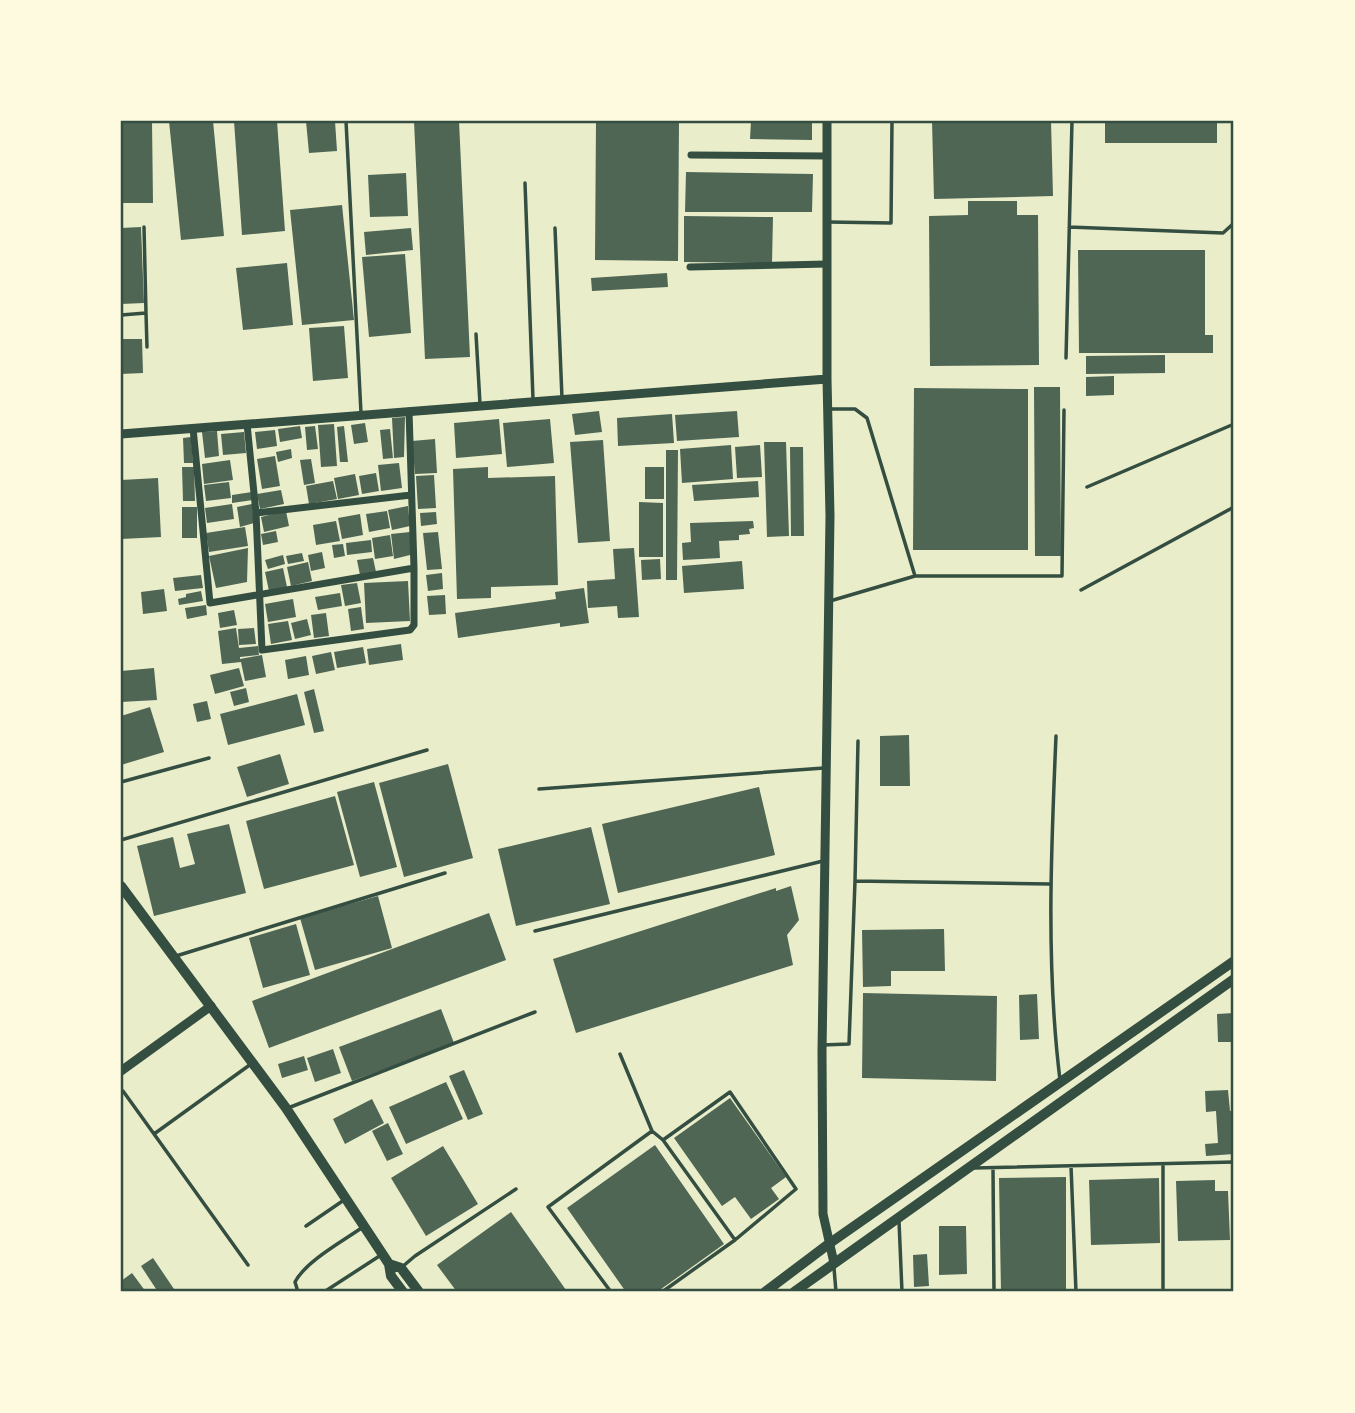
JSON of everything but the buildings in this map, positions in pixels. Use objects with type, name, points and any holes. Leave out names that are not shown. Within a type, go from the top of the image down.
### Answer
[{"type":"main road","points":[[121,886],[286,1108],[386,1259],[391,1276],[403,1292]]},
{"type":"main road","points":[[765,1292],[851,1228],[1234,961]]},
{"type":"main road","points":[[794,1292],[1234,979]]},
{"type":"main road","points":[[851,1228],[854,1248]]},
{"type":"main road","points":[[386,1259],[401,1268],[419,1292]]},
{"type":"street","points":[[827,121],[827,409],[830,516],[822,1045],[823,1214],[834,1263]]},
{"type":"street","points":[[691,155],[827,156]]},
{"type":"street","points":[[690,267],[827,264]]},
{"type":"street","points":[[121,434],[827,379]]},
{"type":"street","points":[[247,424],[256,513],[262,650],[404,631],[410,630],[414,625],[408,411]]},
{"type":"street","points":[[194,428],[210,603],[414,568]]},
{"type":"street","points":[[256,513],[411,495]]},
{"type":"street","points":[[121,1071],[211,1006]]},
{"type":"lane","points":[[346,121],[362,415]]},
{"type":"lane","points":[[827,222],[891,223],[892,121]]},
{"type":"lane","points":[[1066,359],[1072,121]]},
{"type":"lane","points":[[525,183],[533,402]]},
{"type":"lane","points":[[1069,228],[1223,233],[1234,223]]},
{"type":"lane","points":[[144,228],[146,347]]},
{"type":"lane","points":[[555,228],[562,398]]},
{"type":"lane","points":[[121,315],[146,313]]},
{"type":"lane","points":[[476,334],[481,406]]},
{"type":"lane","points":[[827,409],[855,409],[867,418],[915,576]]},
{"type":"lane","points":[[828,602],[915,576],[1062,576],[1063,410]]},
{"type":"lane","points":[[1087,487],[1234,424]]},
{"type":"lane","points":[[1080,590],[1234,507]]},
{"type":"lane","points":[[1056,736],[1050,884],[1054,1029],[1060,1082]]},
{"type":"lane","points":[[822,1045],[849,1044],[858,741]]},
{"type":"lane","points":[[121,840],[427,750]]},
{"type":"lane","points":[[121,782],[209,758]]},
{"type":"lane","points":[[539,789],[826,768]]},
{"type":"lane","points":[[535,931],[825,861]]},
{"type":"lane","points":[[174,957],[445,873]]},
{"type":"lane","points":[[855,881],[1050,884]]},
{"type":"lane","points":[[286,1108],[535,1012]]},
{"type":"lane","points":[[620,1054],[652,1131],[663,1140],[734,1240]]},
{"type":"lane","points":[[154,1134],[253,1063]]},
{"type":"lane","points":[[123,1091],[248,1265]]},
{"type":"lane","points":[[662,1292],[734,1240],[796,1189],[730,1092],[663,1140]]},
{"type":"lane","points":[[611,1292],[548,1207],[652,1131]]},
{"type":"lane","points":[[967,1168],[1234,1162]]},
{"type":"lane","points":[[1163,1164],[1163,1292]]},
{"type":"lane","points":[[1071,1166],[1076,1292]]},
{"type":"lane","points":[[993,1168],[994,1292]]},
{"type":"lane","points":[[401,1268],[516,1189]]},
{"type":"lane","points":[[306,1226],[346,1199]]},
{"type":"lane","points":[[899,1217],[902,1292]]},
{"type":"lane","points":[[298,1292],[295,1282],[299,1273],[365,1227]]},
{"type":"lane","points":[[324,1292],[386,1259]]},
{"type":"lane","points":[[834,1263],[835,1292]]}]
